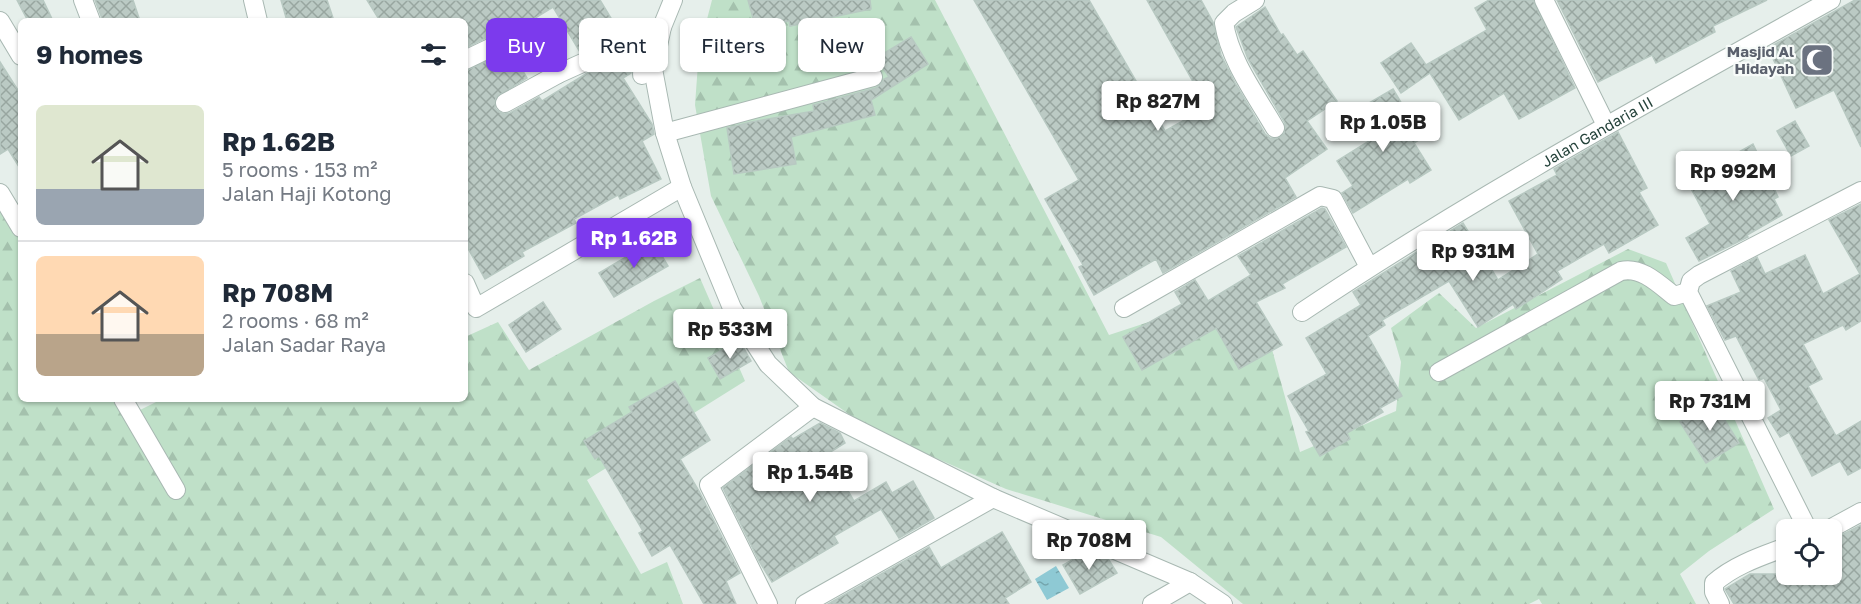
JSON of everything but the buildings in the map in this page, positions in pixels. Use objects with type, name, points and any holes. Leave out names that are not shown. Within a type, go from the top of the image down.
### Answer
[{"type":"street","points":[[82,0],[90,18]]},
{"type":"street","points":[[253,0],[257,18]]},
{"type":"street","points":[[666,18],[673,0]]},
{"type":"street","points":[[1255,0],[1230,7],[1224,23],[1234,56],[1275,128]]},
{"type":"street","points":[[1544,0],[1606,125]]},
{"type":"street","name":"Jalan Gandaria III","points":[[1302,312],[1369,267],[1536,165],[1831,0]]},
{"type":"street","points":[[0,21],[18,51]]},
{"type":"street","points":[[468,59],[528,30],[540,37],[558,74]]},
{"type":"street","points":[[506,103],[579,64]]},
{"type":"street","points":[[654,72],[665,133],[682,187],[732,308],[768,364],[813,407],[993,498],[1190,582],[1223,604]]},
{"type":"street","points":[[665,133],[873,77]]},
{"type":"street","points":[[470,311],[682,187]]},
{"type":"street","points":[[1802,519],[1688,292],[1692,281],[1699,275],[1861,191]]},
{"type":"street","points":[[0,193],[18,223]]},
{"type":"street","points":[[1124,308],[1320,196],[1333,199],[1369,267]]},
{"type":"street","points":[[1439,372],[1621,271],[1628,269],[1636,271],[1650,278],[1674,296],[1688,292]]},
{"type":"street","points":[[125,402],[176,490]]},
{"type":"street","points":[[768,604],[709,484],[813,407]]},
{"type":"street","points":[[805,604],[993,498]]},
{"type":"street","points":[[1842,522],[1861,512]]},
{"type":"street","points":[[1720,604],[1714,592],[1714,583],[1760,556],[1776,550]]},
{"type":"street","points":[[1152,604],[1190,582]]},
{"type":"green space","points":[[712,0],[935,0],[1109,335],[1207,303],[1267,331],[1300,452],[1396,411],[1401,362],[1391,328],[1439,293],[1476,328],[1628,249],[1666,263],[1774,509],[1709,551],[1680,574],[1696,604],[1542,604],[1539,599],[1529,604],[1243,604],[1161,537],[1006,489],[870,429],[789,372],[759,296],[711,196],[695,105],[697,72],[786,72],[786,18],[707,18]]},
{"type":"green space","points":[[0,189],[18,218],[18,402],[130,402],[138,411],[156,402],[468,402],[468,336],[498,322],[529,370],[700,278],[745,381],[587,480],[641,574],[667,562],[683,604],[0,604]]},
{"type":"water","points":[[1056,566],[1069,588],[1047,600],[1035,579]]},
{"type":"place","name":"Masjid Al Hidayah","points":[[1817,60]]}]
